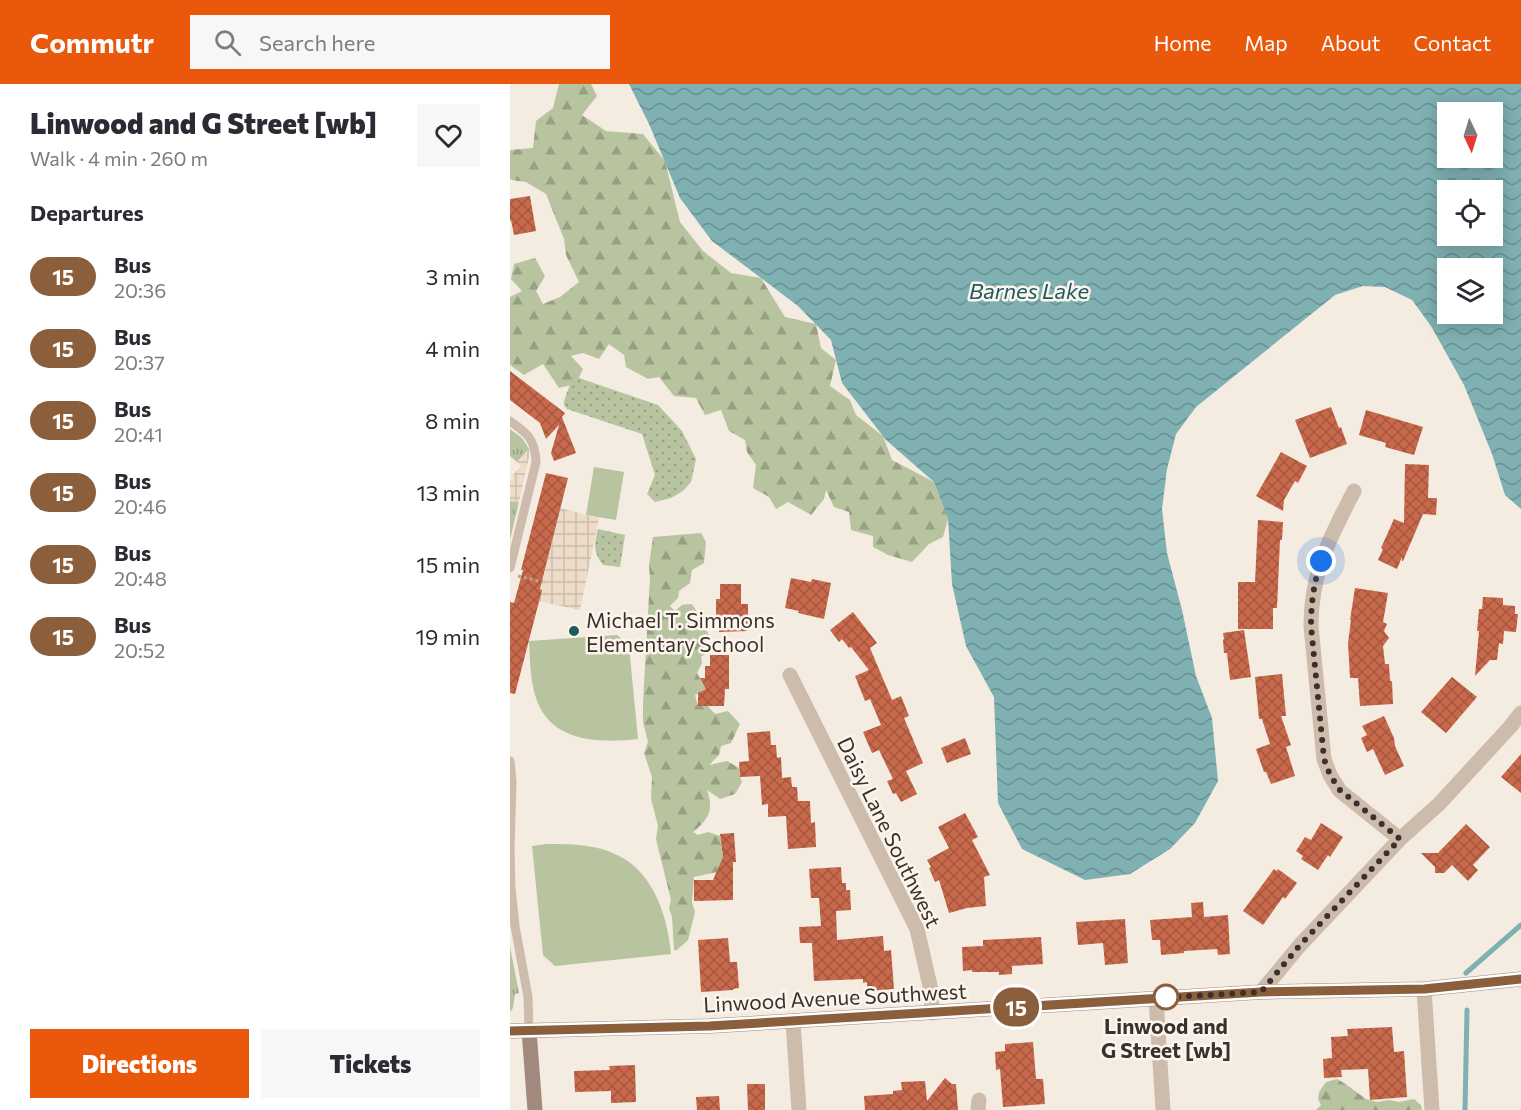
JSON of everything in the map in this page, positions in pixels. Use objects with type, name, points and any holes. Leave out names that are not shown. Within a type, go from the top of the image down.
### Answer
[{"type":"street","points":[[1354,491],[1326,545],[1316,577],[1311,607],[1324,759],[1330,775],[1340,790],[1400,839]]},
{"type":"street","name":"Daisy Lane Southwest","points":[[790,675],[917,929],[931,990],[932,1013]]},
{"type":"street","points":[[1261,992],[1300,945],[1400,839],[1439,804],[1521,713]]},
{"type":"street","name":"Linwood Avenue Southwest","points":[[510,1031],[710,1026],[1261,992],[1424,989],[1521,979]]},
{"type":"street","points":[[1424,989],[1432,1110]]},
{"type":"street","points":[[1156,998],[1163,1110]]},
{"type":"street","points":[[793,1021],[799,1110]]},
{"type":"street","points":[[529,1030],[535,1110]]},
{"type":"lane","points":[[510,421],[527,433],[533,442],[536,462],[513,572]]},
{"type":"lane","points":[[510,761],[511,888],[515,926],[528,998],[529,1030]]},
{"type":"path","points":[[513,572],[543,582]]},
{"type":"green space","points":[[559,84],[591,84],[597,96],[582,115],[606,131],[643,134],[665,161],[680,222],[703,251],[731,273],[761,278],[785,317],[816,324],[821,348],[836,360],[830,386],[850,400],[856,415],[883,436],[892,460],[934,482],[948,519],[943,537],[929,544],[912,562],[888,555],[873,547],[873,536],[851,530],[849,512],[834,507],[826,490],[824,499],[811,515],[788,502],[776,509],[769,497],[753,488],[756,465],[747,452],[745,440],[729,431],[721,410],[705,415],[696,398],[674,396],[659,377],[648,379],[626,367],[624,355],[609,344],[599,359],[583,353],[571,356],[583,369],[576,384],[559,388],[543,364],[524,375],[510,365],[510,297],[522,291],[511,279],[514,264],[535,258],[545,276],[536,291],[543,304],[560,297],[579,282],[566,255],[564,239],[546,194],[526,182],[510,179],[510,150],[533,148],[536,121],[553,108]]},
{"type":"green space","points":[[573,376],[658,405],[682,431],[696,459],[691,482],[683,491],[671,498],[655,502],[647,494],[655,475],[642,434],[567,409],[564,401]]},
{"type":"green space","points":[[510,429],[522,438],[529,449],[517,462],[510,456]]},
{"type":"green space","points":[[594,467],[624,472],[616,520],[586,515]]},
{"type":"green space","points":[[510,501],[519,502],[510,540]]},
{"type":"green space","points":[[598,529],[625,535],[620,567],[603,565],[597,556],[595,548]]},
{"type":"green space","points":[[701,533],[706,542],[704,563],[692,570],[690,583],[679,591],[678,598],[670,606],[675,611],[682,605],[692,604],[700,617],[695,622],[704,624],[711,640],[710,651],[701,657],[702,663],[697,673],[706,689],[695,695],[698,706],[708,706],[715,714],[728,711],[740,724],[731,743],[721,746],[719,755],[709,765],[727,761],[739,768],[742,782],[735,794],[720,799],[707,790],[710,803],[709,814],[693,832],[698,835],[708,832],[720,836],[723,857],[717,872],[694,877],[692,902],[695,912],[688,940],[674,950],[672,917],[669,909],[671,900],[656,839],[658,826],[651,799],[652,777],[644,753],[648,742],[643,722],[643,703],[649,565],[653,537]]},
{"type":"green space","points":[[617,635],[629,646],[638,739],[594,740],[566,733],[544,715],[537,701],[532,679],[529,641]]},
{"type":"green space","points":[[547,844],[593,847],[611,852],[631,864],[641,873],[657,898],[667,926],[671,954],[555,966],[543,955],[532,846]]},
{"type":"green space","points":[[510,947],[519,993],[515,994],[513,1008],[510,1012]]},
{"type":"green space","points":[[1337,1079],[1366,1099],[1377,1102],[1389,1100],[1399,1102],[1414,1099],[1421,1105],[1422,1110],[1316,1110],[1321,1105],[1318,1099],[1319,1092],[1326,1082]]},
{"type":"shaded area","points":[[529,449],[519,502],[510,501],[510,481],[513,478],[511,477],[521,466],[517,462]]},
{"type":"shaded area","points":[[560,508],[599,518],[580,610],[538,601]]},
{"type":"water","name":"Barnes Lake","points":[[629,84],[1521,84],[1521,509],[1505,495],[1492,454],[1464,385],[1431,326],[1412,300],[1385,287],[1363,286],[1335,295],[1196,407],[1176,434],[1167,469],[1162,509],[1167,553],[1196,676],[1212,718],[1218,781],[1195,823],[1170,849],[1130,874],[1085,880],[1022,849],[998,803],[994,697],[966,646],[952,584],[948,519],[934,482],[886,440],[842,383],[831,340],[798,306],[712,241],[680,198],[649,124]]},
{"type":"building","points":[[530,196],[536,231],[514,235],[510,221],[510,199]]},
{"type":"building","points":[[510,371],[565,413],[562,417],[576,453],[554,461],[551,453],[559,425],[546,439],[540,423],[510,400]]},
{"type":"building","points":[[1331,407],[1347,444],[1310,458],[1295,420]]},
{"type":"building","points":[[1366,410],[1423,427],[1414,455],[1385,447],[1386,443],[1359,435]]},
{"type":"building","points":[[1281,452],[1307,466],[1298,483],[1295,481],[1284,500],[1283,511],[1256,496]]},
{"type":"building","points":[[1405,464],[1429,465],[1428,498],[1437,498],[1436,515],[1423,514],[1403,561],[1402,557],[1397,569],[1378,560],[1394,519],[1404,523]]},
{"type":"building","points":[[546,473],[568,478],[515,694],[510,693],[510,602],[514,603]]},
{"type":"building","points":[[1258,520],[1283,522],[1277,608],[1273,608],[1273,629],[1238,629],[1238,582],[1255,582]]},
{"type":"building","points":[[791,578],[831,583],[824,619],[785,608]]},
{"type":"building","points":[[720,584],[741,584],[741,604],[748,604],[747,631],[719,632],[719,624],[716,624],[716,599],[720,599]]},
{"type":"building","points":[[1355,588],[1388,593],[1383,622],[1387,624],[1384,631],[1389,638],[1383,646],[1385,664],[1389,664],[1390,681],[1392,681],[1393,704],[1360,706],[1358,678],[1350,678],[1348,643]]},
{"type":"building","points":[[1483,597],[1503,598],[1503,605],[1515,606],[1515,614],[1518,614],[1516,632],[1504,631],[1503,644],[1499,643],[1497,660],[1490,660],[1475,676],[1479,609],[1482,609]]},
{"type":"building","points":[[853,612],[877,643],[870,648],[892,700],[901,696],[909,716],[904,718],[923,763],[906,771],[917,794],[901,802],[896,793],[893,794],[887,781],[893,779],[879,750],[872,753],[863,732],[881,725],[870,699],[865,701],[855,676],[869,670],[851,647],[849,648],[842,639],[839,642],[830,630]]},
{"type":"building","points":[[1244,630],[1251,677],[1230,680],[1227,653],[1224,653],[1223,633]]},
{"type":"building","points":[[710,655],[729,655],[729,689],[725,689],[724,706],[698,706],[698,693],[706,689],[700,678],[705,678],[705,666],[710,666]]},
{"type":"building","points":[[1282,674],[1286,716],[1281,716],[1291,745],[1286,747],[1295,776],[1271,784],[1256,749],[1270,744],[1262,719],[1259,719],[1255,677]]},
{"type":"building","points":[[1452,677],[1477,697],[1446,733],[1421,712]]},
{"type":"building","points":[[1384,716],[1404,766],[1385,775],[1373,749],[1367,752],[1361,738],[1367,735],[1362,726]]},
{"type":"building","points":[[770,731],[771,745],[776,745],[777,758],[781,757],[782,778],[791,777],[792,787],[797,787],[798,801],[810,801],[811,823],[815,822],[816,847],[788,849],[786,816],[768,817],[768,804],[762,805],[760,776],[740,777],[739,762],[749,761],[747,733]]},
{"type":"building","points":[[965,738],[971,754],[947,763],[941,748]]},
{"type":"building","points":[[1521,754],[1521,793],[1501,777]]},
{"type":"building","points":[[965,813],[978,837],[972,840],[990,875],[984,877],[986,906],[949,913],[939,880],[935,882],[927,860],[949,848],[938,827]]},
{"type":"building","points":[[1321,823],[1343,837],[1318,870],[1301,859],[1303,856],[1296,851],[1305,837],[1311,840]]},
{"type":"building","points":[[1466,824],[1490,847],[1473,865],[1478,870],[1468,881],[1452,865],[1444,873],[1435,873],[1435,867],[1421,853],[1438,853]]},
{"type":"building","points":[[734,833],[736,862],[733,862],[733,900],[694,901],[694,880],[713,880],[723,857],[720,834]]},
{"type":"building","points":[[841,867],[842,883],[846,883],[846,890],[850,890],[851,910],[836,911],[837,940],[883,936],[884,951],[891,950],[894,989],[867,991],[867,982],[863,983],[863,979],[814,981],[812,943],[800,943],[799,927],[821,926],[819,898],[811,898],[809,869]]},
{"type":"building","points":[[1274,869],[1277,871],[1278,869],[1297,883],[1285,899],[1283,897],[1263,925],[1243,911]]},
{"type":"building","points":[[1203,902],[1204,917],[1228,915],[1230,954],[1218,955],[1217,949],[1161,955],[1160,940],[1152,940],[1150,920],[1192,917],[1191,903]]},
{"type":"building","points":[[1125,919],[1128,963],[1105,965],[1103,943],[1078,945],[1076,922]]},
{"type":"building","points":[[1041,937],[1043,964],[1012,966],[1012,974],[963,971],[962,947],[983,946],[983,940]]},
{"type":"building","points":[[728,938],[730,962],[737,962],[739,988],[701,992],[698,940]]},
{"type":"building","points":[[1392,1027],[1394,1052],[1404,1051],[1407,1097],[1370,1100],[1368,1069],[1341,1070],[1342,1077],[1324,1078],[1323,1059],[1332,1058],[1331,1037],[1348,1036],[1347,1029]]},
{"type":"building","points":[[1033,1042],[1036,1079],[1043,1079],[1045,1104],[1003,1107],[1000,1069],[996,1070],[995,1052],[1005,1051],[1005,1044]]},
{"type":"building","points":[[635,1065],[636,1102],[611,1103],[611,1091],[575,1092],[574,1071],[610,1070],[609,1066]]},
{"type":"building","points":[[945,1078],[952,1084],[956,1084],[958,1110],[865,1110],[864,1096],[893,1094],[893,1091],[902,1090],[901,1082],[925,1081],[927,1101]]},
{"type":"building","points":[[747,1084],[765,1084],[765,1110],[748,1110]]},
{"type":"building","points":[[719,1096],[720,1110],[697,1110],[696,1097]]},
{"type":"waterway","points":[[1466,973],[1521,925]]},
{"type":"waterway","points":[[1465,1110],[1467,1010]]},
{"type":"bus line","name":"15","points":[[510,1031],[710,1026],[1261,992],[1424,989],[1521,979]]},
{"type":"place","name":"Michael T. Simmons Elementary School","points":[[574,631]]},
{"type":"place","name":"Linwood and G Street [wb]","points":[[1166,997]]},
{"type":"route","points":[[1166,997],[1156,998],[1261,992],[1300,945],[1400,839],[1340,790],[1330,775],[1324,759],[1311,626],[1311,607],[1321,561]]}]
